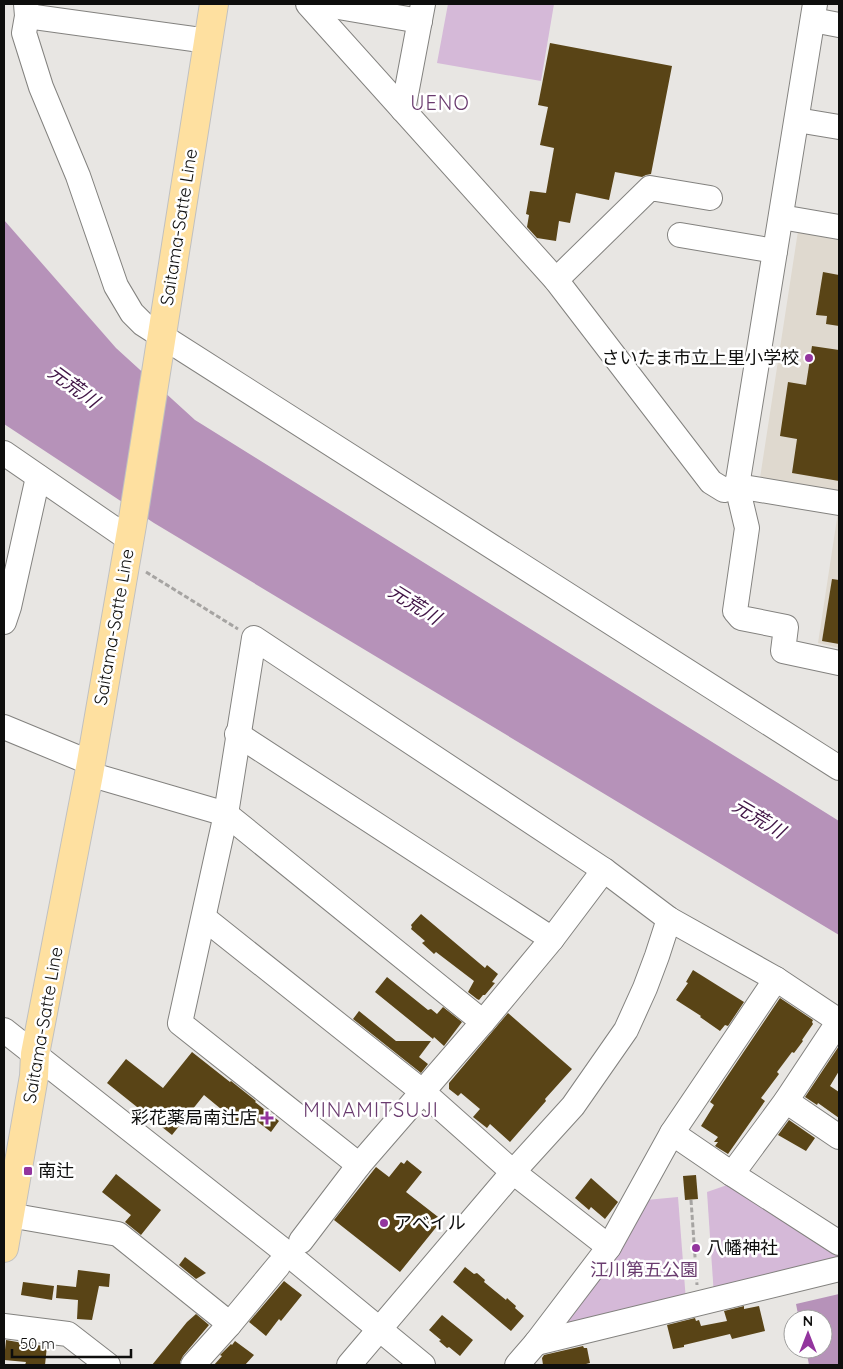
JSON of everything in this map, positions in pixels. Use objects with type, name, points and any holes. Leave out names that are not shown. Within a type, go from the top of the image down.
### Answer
[{"type":"main road","name":"Saitama-Satte Line","points":[[4,1248],[34,1076],[35,1054],[90,768],[129,541],[214,4]]},
{"type":"street","points":[[308,4],[556,280],[711,482],[724,490],[737,486],[839,503]]},
{"type":"street","points":[[321,4],[421,12],[403,110]]},
{"type":"street","points":[[208,41],[27,10],[24,32],[41,87],[78,176],[116,286],[132,313],[161,341],[839,768]]},
{"type":"street","points":[[839,25],[814,12],[737,486],[747,528],[734,611],[741,618],[786,627],[783,650],[839,663]]},
{"type":"street","points":[[796,120],[839,127]]},
{"type":"street","points":[[556,280],[650,188],[710,198]]},
{"type":"street","points":[[781,217],[839,227]]},
{"type":"street","points":[[680,235],[775,251]]},
{"type":"street","points":[[4,453],[129,541]]},
{"type":"street","points":[[4,622],[38,477]]},
{"type":"street","points":[[359,1165],[180,1023],[226,814],[254,638],[604,870],[669,919],[776,978],[839,1021],[786,1101],[732,1174]]},
{"type":"street","points":[[4,727],[90,768],[226,814],[483,1022]]},
{"type":"street","points":[[238,734],[552,939]]},
{"type":"street","points":[[301,1241],[359,1165],[552,939],[604,870]]},
{"type":"street","points":[[204,918],[423,1092],[513,1172],[609,1247]]},
{"type":"street","points":[[349,1365],[513,1172],[573,1106],[626,1030],[645,988],[669,919]]},
{"type":"street","points":[[517,1365],[609,1247],[672,1133],[776,978]]},
{"type":"street","points":[[4,1030],[423,1365]]},
{"type":"street","points":[[786,1101],[839,1137]]},
{"type":"street","points":[[672,1133],[839,1243]]},
{"type":"street","points":[[9,1215],[118,1234],[229,1325]]},
{"type":"street","points":[[193,1365],[278,1266]]},
{"type":"street","points":[[536,1343],[839,1269]]},
{"type":"street","points":[[4,1326],[68,1334],[108,1365]]},
{"type":"path","points":[[129,541],[254,638]]},
{"type":"path","points":[[691,1200],[698,1303]]},
{"type":"shaded area","name":"さいたま市立上里小学校","points":[[798,231],[839,237],[839,491],[760,478]]},
{"type":"shaded area","points":[[839,512],[839,648],[818,643]]},
{"type":"green space","points":[[448,4],[554,4],[541,81],[437,63]]},
{"type":"green space","name":"江川第五公園","points":[[733,1183],[839,1252],[839,1262],[714,1296],[707,1192]]},
{"type":"green space","name":"江川第五公園","points":[[678,1197],[686,1301],[566,1330],[559,1320],[646,1200]]},
{"type":"water","name":"元荒川","points":[[4,220],[116,348],[195,420],[839,821],[839,935],[154,523],[4,424]]},
{"type":"water","points":[[839,1294],[839,1365],[809,1365],[808,1359],[833,1359],[833,1309],[797,1309],[796,1304]]},
{"type":"building","points":[[550,43],[672,66],[651,174],[642,177],[615,172],[609,200],[576,193],[570,223],[559,221],[556,241],[537,238],[527,227],[529,215],[526,214],[530,191],[546,193],[554,148],[540,145],[548,107],[538,105]]},
{"type":"building","points":[[823,272],[839,275],[839,326],[826,324],[827,316],[816,315]]},
{"type":"building","points":[[812,346],[839,350],[839,481],[792,473],[797,439],[780,436],[788,382],[806,385]]},
{"type":"building","points":[[832,579],[839,580],[839,644],[822,641]]},
{"type":"building","points":[[421,914],[485,968],[487,965],[498,974],[492,982],[495,983],[479,1000],[468,992],[474,981],[436,952],[434,954],[422,943],[425,941],[411,929],[411,925]]},
{"type":"building","points":[[693,970],[744,1002],[728,1026],[725,1025],[720,1031],[676,1000],[688,983],[686,982]]},
{"type":"building","points":[[387,977],[428,1010],[431,1009],[437,1014],[443,1007],[462,1022],[444,1046],[375,992]]},
{"type":"building","points":[[780,998],[813,1020],[813,1024],[794,1053],[792,1052],[777,1072],[779,1074],[761,1098],[765,1101],[728,1154],[715,1146],[718,1142],[714,1142],[718,1137],[701,1126],[714,1105],[710,1102]]},
{"type":"building","points":[[359,1011],[396,1041],[431,1041],[419,1057],[428,1064],[421,1073],[353,1019]]},
{"type":"building","points":[[508,1013],[572,1069],[510,1142],[490,1124],[487,1128],[473,1117],[480,1109],[461,1093],[458,1096],[449,1089],[449,1083]]},
{"type":"building","points":[[839,1046],[839,1071],[830,1086],[839,1092],[839,1118],[818,1103],[817,1105],[805,1097]]},
{"type":"building","points":[[192,1052],[231,1081],[279,1121],[271,1132],[246,1113],[238,1123],[204,1095],[172,1135],[107,1083],[126,1059],[163,1088]]},
{"type":"building","points":[[789,1120],[815,1138],[806,1151],[778,1135]]},
{"type":"building","points":[[407,1160],[422,1172],[406,1192],[442,1220],[400,1272],[334,1220],[376,1167],[389,1177],[401,1162],[404,1164]]},
{"type":"building","points":[[116,1174],[161,1210],[141,1235],[125,1222],[131,1215],[102,1192]]},
{"type":"building","points":[[696,1175],[698,1199],[685,1200],[683,1176]]},
{"type":"building","points":[[591,1178],[618,1202],[605,1219],[591,1207],[589,1210],[575,1198]]},
{"type":"building","points":[[185,1257],[206,1273],[196,1279],[179,1265]]},
{"type":"building","points":[[465,1267],[474,1274],[477,1273],[485,1280],[484,1282],[516,1306],[515,1308],[524,1316],[511,1331],[453,1282]]},
{"type":"building","points":[[78,1270],[110,1274],[109,1287],[99,1286],[92,1320],[77,1319],[78,1300],[56,1298],[57,1285],[76,1287]]},
{"type":"building","points":[[284,1281],[302,1295],[266,1336],[249,1322]]},
{"type":"building","points":[[23,1282],[54,1286],[52,1300],[21,1295]]},
{"type":"building","points":[[744,1306],[744,1309],[759,1306],[765,1331],[732,1339],[730,1334],[673,1349],[667,1325],[695,1318],[696,1321],[699,1320],[701,1326],[727,1321],[724,1311]]},
{"type":"building","points":[[196,1314],[209,1325],[183,1356],[180,1365],[152,1365],[187,1322]]},
{"type":"building","points":[[442,1315],[473,1340],[460,1356],[449,1347],[447,1348],[429,1330]]},
{"type":"building","points":[[6,1340],[47,1346],[45,1365],[25,1365],[26,1362],[4,1360]]},
{"type":"building","points":[[235,1341],[254,1355],[245,1365],[214,1365],[222,1356],[220,1355]]},
{"type":"building","points":[[583,1346],[587,1348],[590,1363],[582,1365],[543,1365],[542,1358],[544,1355]]},
{"type":"place","name":"さいたま市立上里小学校","points":[[809,358]]},
{"type":"place","name":"彩花薬局南辻店","points":[[267,1118]]},
{"type":"place","name":"南辻","points":[[28,1171]]},
{"type":"place","name":"アベイル","points":[[384,1223]]},
{"type":"place","name":"八幡神社","points":[[696,1248]]},
{"type":"district","name":"UENO","points":[[440,103]]},
{"type":"district","name":"MINAMITSUJI","points":[[371,1110]]}]
